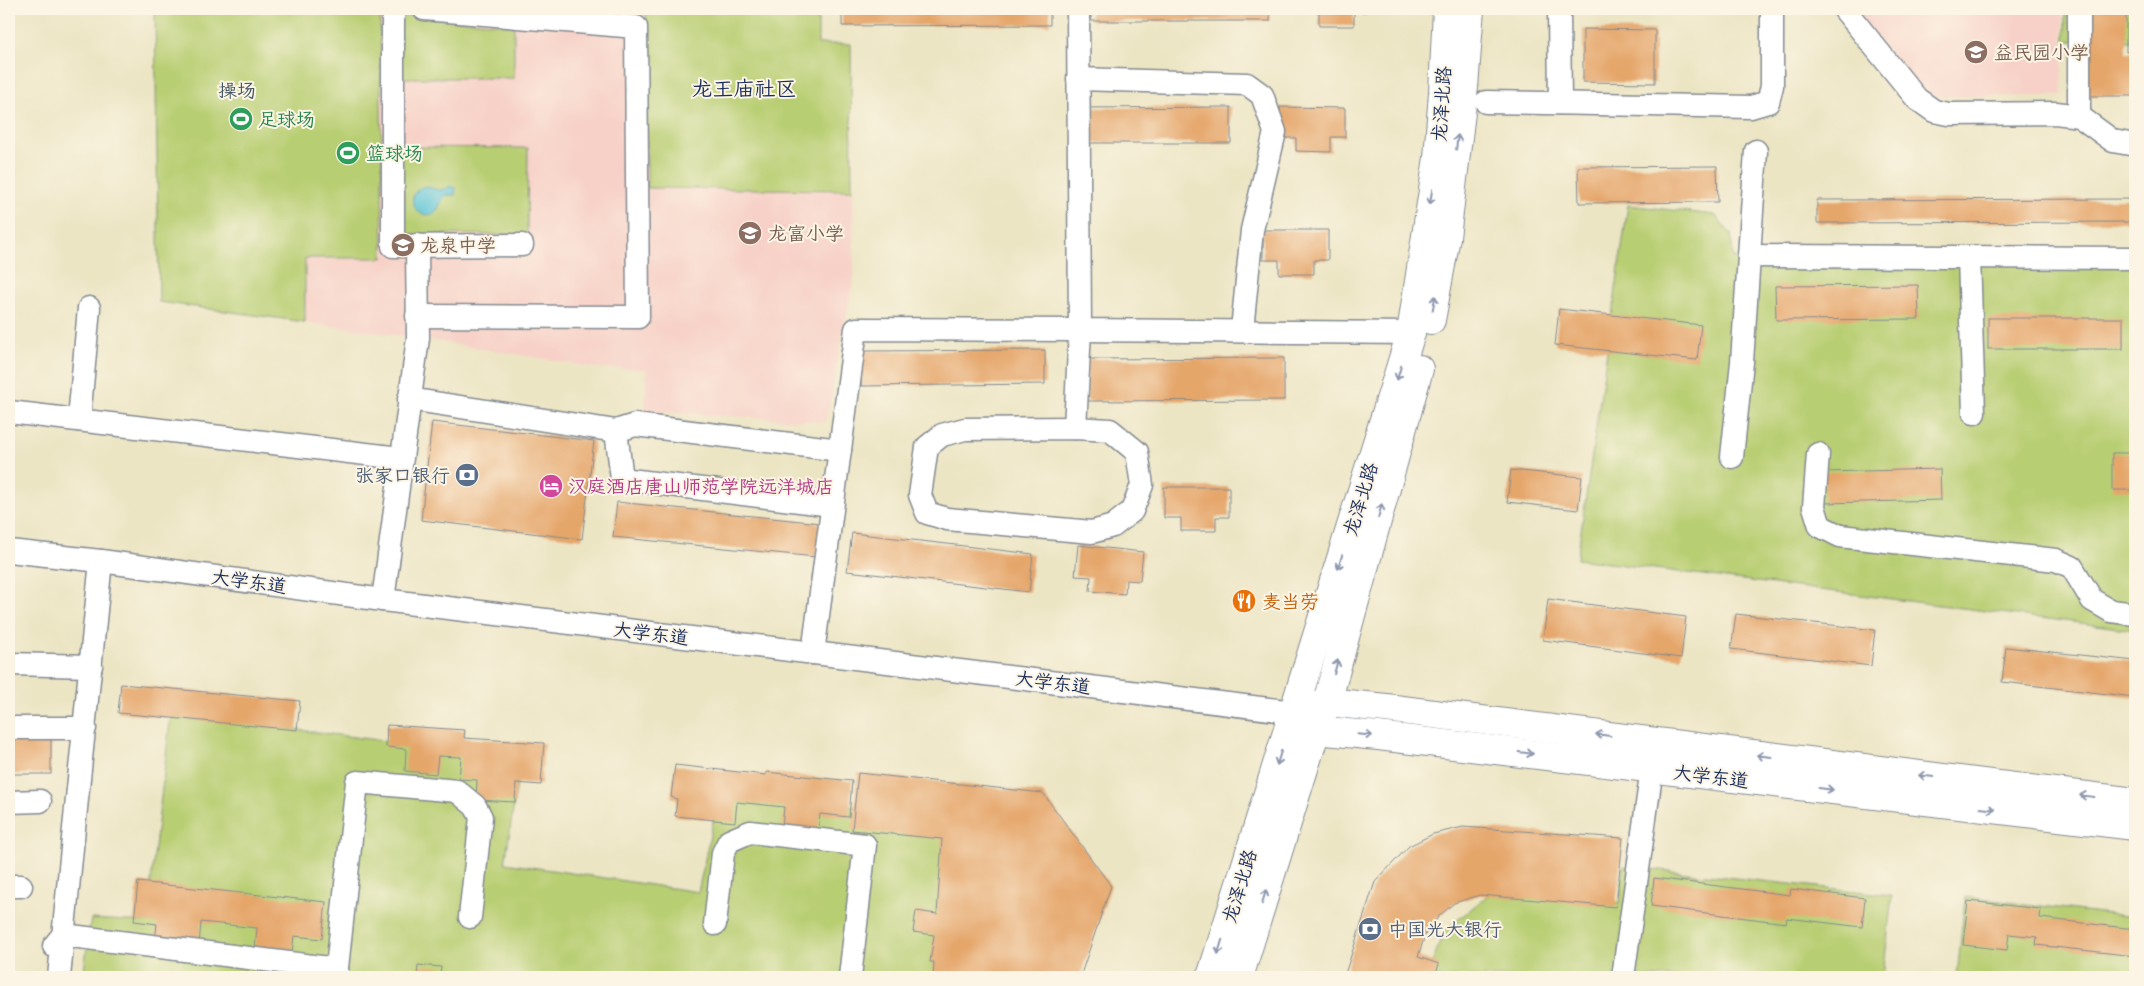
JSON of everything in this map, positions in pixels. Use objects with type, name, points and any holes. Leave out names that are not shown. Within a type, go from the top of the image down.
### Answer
[{"type":"main road","name":"龙泽北路","points":[[1211,977],[1294,712],[1419,338],[1438,158],[1447,9]]},
{"type":"main road","name":"龙泽北路","points":[[1239,977],[1326,702],[1446,237],[1464,88],[1470,9]]},
{"type":"main road","name":"大学东道","points":[[1294,712],[1326,702],[1396,709],[2135,802]]},
{"type":"main road","points":[[1294,712],[1316,730]]},
{"type":"main road","name":"大学东道","points":[[1316,730],[2135,826]]},
{"type":"street","points":[[393,9],[393,246],[522,245]]},
{"type":"street","points":[[417,316],[638,317],[636,27],[424,9]]},
{"type":"street","points":[[1075,428],[1080,330],[1078,9]]},
{"type":"street","points":[[1559,9],[1560,103]]},
{"type":"street","points":[[1486,102],[1752,107],[1768,102],[1772,86],[1772,9]]},
{"type":"street","points":[[1844,9],[1917,99],[1934,111],[1949,114],[2056,113],[2079,116],[2113,141],[2135,145]]},
{"type":"street","points":[[2079,9],[2079,116]]},
{"type":"street","points":[[1078,78],[1247,84],[1262,95],[1275,132],[1252,230],[1242,330]]},
{"type":"street","points":[[1732,457],[1742,362],[1756,151]]},
{"type":"street","points":[[383,600],[400,458],[418,338],[417,245]]},
{"type":"street","points":[[1749,256],[2135,258]]},
{"type":"street","points":[[1969,257],[1974,413]]},
{"type":"street","points":[[78,420],[89,308]]},
{"type":"street","points":[[813,653],[856,329],[1242,330],[1419,338]]},
{"type":"street","points":[[409,399],[616,431],[634,426],[840,450]]},
{"type":"street","points":[[9,412],[400,458]]},
{"type":"street","points":[[1075,428],[1110,430],[1137,452],[1142,485],[1132,512],[1113,526],[1092,532],[947,519],[927,513],[920,495],[927,447],[942,435],[965,429],[1075,428]]},
{"type":"street","points":[[616,431],[622,479],[832,505]]},
{"type":"street","points":[[1818,454],[1814,507],[1820,526],[1840,536],[2056,560],[2072,567],[2092,600],[2111,611],[2135,614]]},
{"type":"street","name":"大学东道","points":[[9,552],[101,561],[383,600],[1294,712]]},
{"type":"street","points":[[58,977],[101,561]]},
{"type":"street","points":[[9,664],[91,666]]},
{"type":"street","points":[[9,728],[85,728]]},
{"type":"street","points":[[1624,977],[1652,768]]},
{"type":"street","points":[[63,935],[336,973],[357,782],[457,791],[475,806],[480,817],[470,917]]},
{"type":"street","points":[[9,802],[40,801]]},
{"type":"street","points":[[715,924],[723,853],[729,840],[750,832],[865,845],[850,977]]},
{"type":"street","points":[[44,977],[47,956],[63,935]]},
{"type":"shaded area","name":"龙泉中学","points":[[155,9],[818,9],[818,44],[851,44],[854,276],[826,422],[645,411],[647,369],[598,368],[418,338],[159,302]]},
{"type":"shaded area","name":"益民园小学","points":[[1853,9],[2063,9],[2062,96],[1927,96]]},
{"type":"green space","name":"操场","points":[[155,9],[322,9],[380,17],[383,258],[305,258],[305,322],[159,302]]},
{"type":"green space","points":[[646,9],[818,9],[818,44],[851,44],[852,190],[647,188]]},
{"type":"green space","points":[[2065,9],[2135,9],[2135,41],[2065,41]]},
{"type":"green space","points":[[400,15],[514,25],[514,78],[400,78]]},
{"type":"green space","points":[[400,147],[528,148],[527,235],[400,234]]},
{"type":"green space","points":[[1628,205],[1715,215],[1731,234],[1733,258],[2135,264],[2135,630],[1577,559]]},
{"type":"green space","points":[[171,714],[521,758],[505,863],[698,892],[722,780],[960,828],[1025,938],[1014,977],[83,977],[91,919],[146,922]]},
{"type":"green space","points":[[1623,866],[1892,895],[1883,977],[1427,977],[1444,931],[1493,891],[1620,903]]},
{"type":"green space","points":[[1965,897],[2135,917],[2135,977],[1957,977]]},
{"type":"water","points":[[425,186],[438,190],[446,189],[449,186],[456,188],[455,195],[445,195],[436,212],[429,215],[422,214],[417,211],[413,200],[414,194],[418,189]]},
{"type":"building","points":[[842,9],[1050,9],[1050,25],[842,26]]},
{"type":"building","points":[[1091,9],[1270,9],[1270,21],[1091,21]]},
{"type":"building","points":[[1302,9],[1367,9],[1367,12],[1354,12],[1354,26],[1319,26],[1319,12],[1302,12]]},
{"type":"building","points":[[2088,9],[2126,9],[2126,52],[2135,52],[2135,96],[2087,96]]},
{"type":"building","points":[[1583,29],[1655,30],[1655,83],[1583,82]]},
{"type":"building","points":[[1231,107],[1231,143],[1084,143],[1084,108]]},
{"type":"building","points":[[1280,107],[1345,108],[1345,137],[1331,137],[1331,152],[1296,151],[1296,138],[1280,138]]},
{"type":"building","points":[[1717,166],[1718,202],[1579,203],[1578,167]]},
{"type":"building","points":[[2135,199],[2135,222],[1817,223],[1817,200]]},
{"type":"building","points":[[1263,230],[1328,230],[1328,260],[1314,260],[1314,274],[1279,274],[1279,260],[1263,260]]},
{"type":"building","points":[[1918,285],[1919,319],[1776,320],[1775,286]]},
{"type":"building","points":[[1559,309],[1701,325],[1697,360],[1555,345]]},
{"type":"building","points":[[1988,318],[2123,318],[2123,349],[1988,349]]},
{"type":"building","points":[[1045,350],[1045,384],[861,386],[861,351]]},
{"type":"building","points":[[1284,358],[1284,400],[1087,401],[1087,359]]},
{"type":"building","points":[[432,422],[594,441],[582,539],[421,520]]},
{"type":"building","points":[[2112,453],[2135,453],[2135,490],[2112,490]]},
{"type":"building","points":[[1940,469],[1941,500],[1824,503],[1824,472]]},
{"type":"building","points":[[1511,470],[1582,477],[1578,510],[1507,502]]},
{"type":"building","points":[[1164,487],[1229,487],[1229,517],[1216,517],[1216,531],[1181,531],[1181,518],[1164,518]]},
{"type":"building","points":[[617,502],[820,523],[816,557],[613,537]]},
{"type":"building","points":[[852,533],[1033,554],[1029,592],[847,571]]},
{"type":"building","points":[[1078,545],[1143,552],[1140,581],[1126,580],[1125,594],[1090,591],[1091,577],[1075,576]]},
{"type":"building","points":[[1548,599],[1686,617],[1681,658],[1543,640]]},
{"type":"building","points":[[1736,614],[1875,630],[1871,666],[1731,649]]},
{"type":"building","points":[[2006,647],[2135,661],[2135,697],[2002,682]]},
{"type":"building","points":[[121,684],[300,701],[297,730],[118,713]]},
{"type":"building","points":[[387,725],[465,730],[464,738],[544,743],[541,785],[516,783],[515,802],[476,800],[477,780],[459,779],[461,757],[438,756],[436,774],[405,771],[406,749],[386,747]]},
{"type":"building","points":[[9,736],[51,736],[51,774],[9,774]]},
{"type":"building","points":[[675,765],[766,775],[766,772],[852,781],[849,817],[820,814],[818,831],[782,828],[784,807],[737,802],[735,822],[675,816],[677,799],[671,797]]},
{"type":"building","points":[[858,773],[1043,793],[1111,886],[1080,977],[933,977],[934,962],[930,962],[934,935],[913,932],[916,911],[937,914],[942,839],[852,830]]},
{"type":"building","points":[[1463,827],[1623,838],[1616,907],[1480,895],[1454,903],[1438,917],[1425,935],[1418,957],[1439,964],[1435,977],[1344,977],[1375,882],[1409,846],[1433,834]]},
{"type":"building","points":[[1654,878],[1790,895],[1791,889],[1865,898],[1862,927],[1787,918],[1786,923],[1651,906]]},
{"type":"building","points":[[138,882],[326,902],[322,939],[294,936],[292,953],[255,949],[257,928],[201,922],[199,945],[155,941],[157,924],[134,921]]},
{"type":"building","points":[[1968,901],[2041,909],[2040,918],[2135,929],[2135,956],[2036,945],[2037,937],[2009,934],[2007,950],[1963,945]]},
{"type":"building","points":[[418,965],[441,967],[440,977],[417,977]]},
{"type":"building","points":[[477,972],[505,975],[505,977],[477,977]]},
{"type":"place","name":"益民园小学","points":[[1976,52]]},
{"type":"place","name":"足球场","points":[[241,119]]},
{"type":"place","name":"篮球场","points":[[348,153]]},
{"type":"place","name":"龙富小学","points":[[750,233]]},
{"type":"place","name":"龙泉中学","points":[[403,245]]},
{"type":"place","name":"张家口银行","points":[[467,475]]},
{"type":"place","name":"汉庭酒店唐山师范学院远洋城店","points":[[551,486]]},
{"type":"place","name":"麦当劳","points":[[1244,601]]},
{"type":"place","name":"中国光大银行","points":[[1370,929]]},
{"type":"district","name":"龙王庙社区","points":[[744,89]]}]
